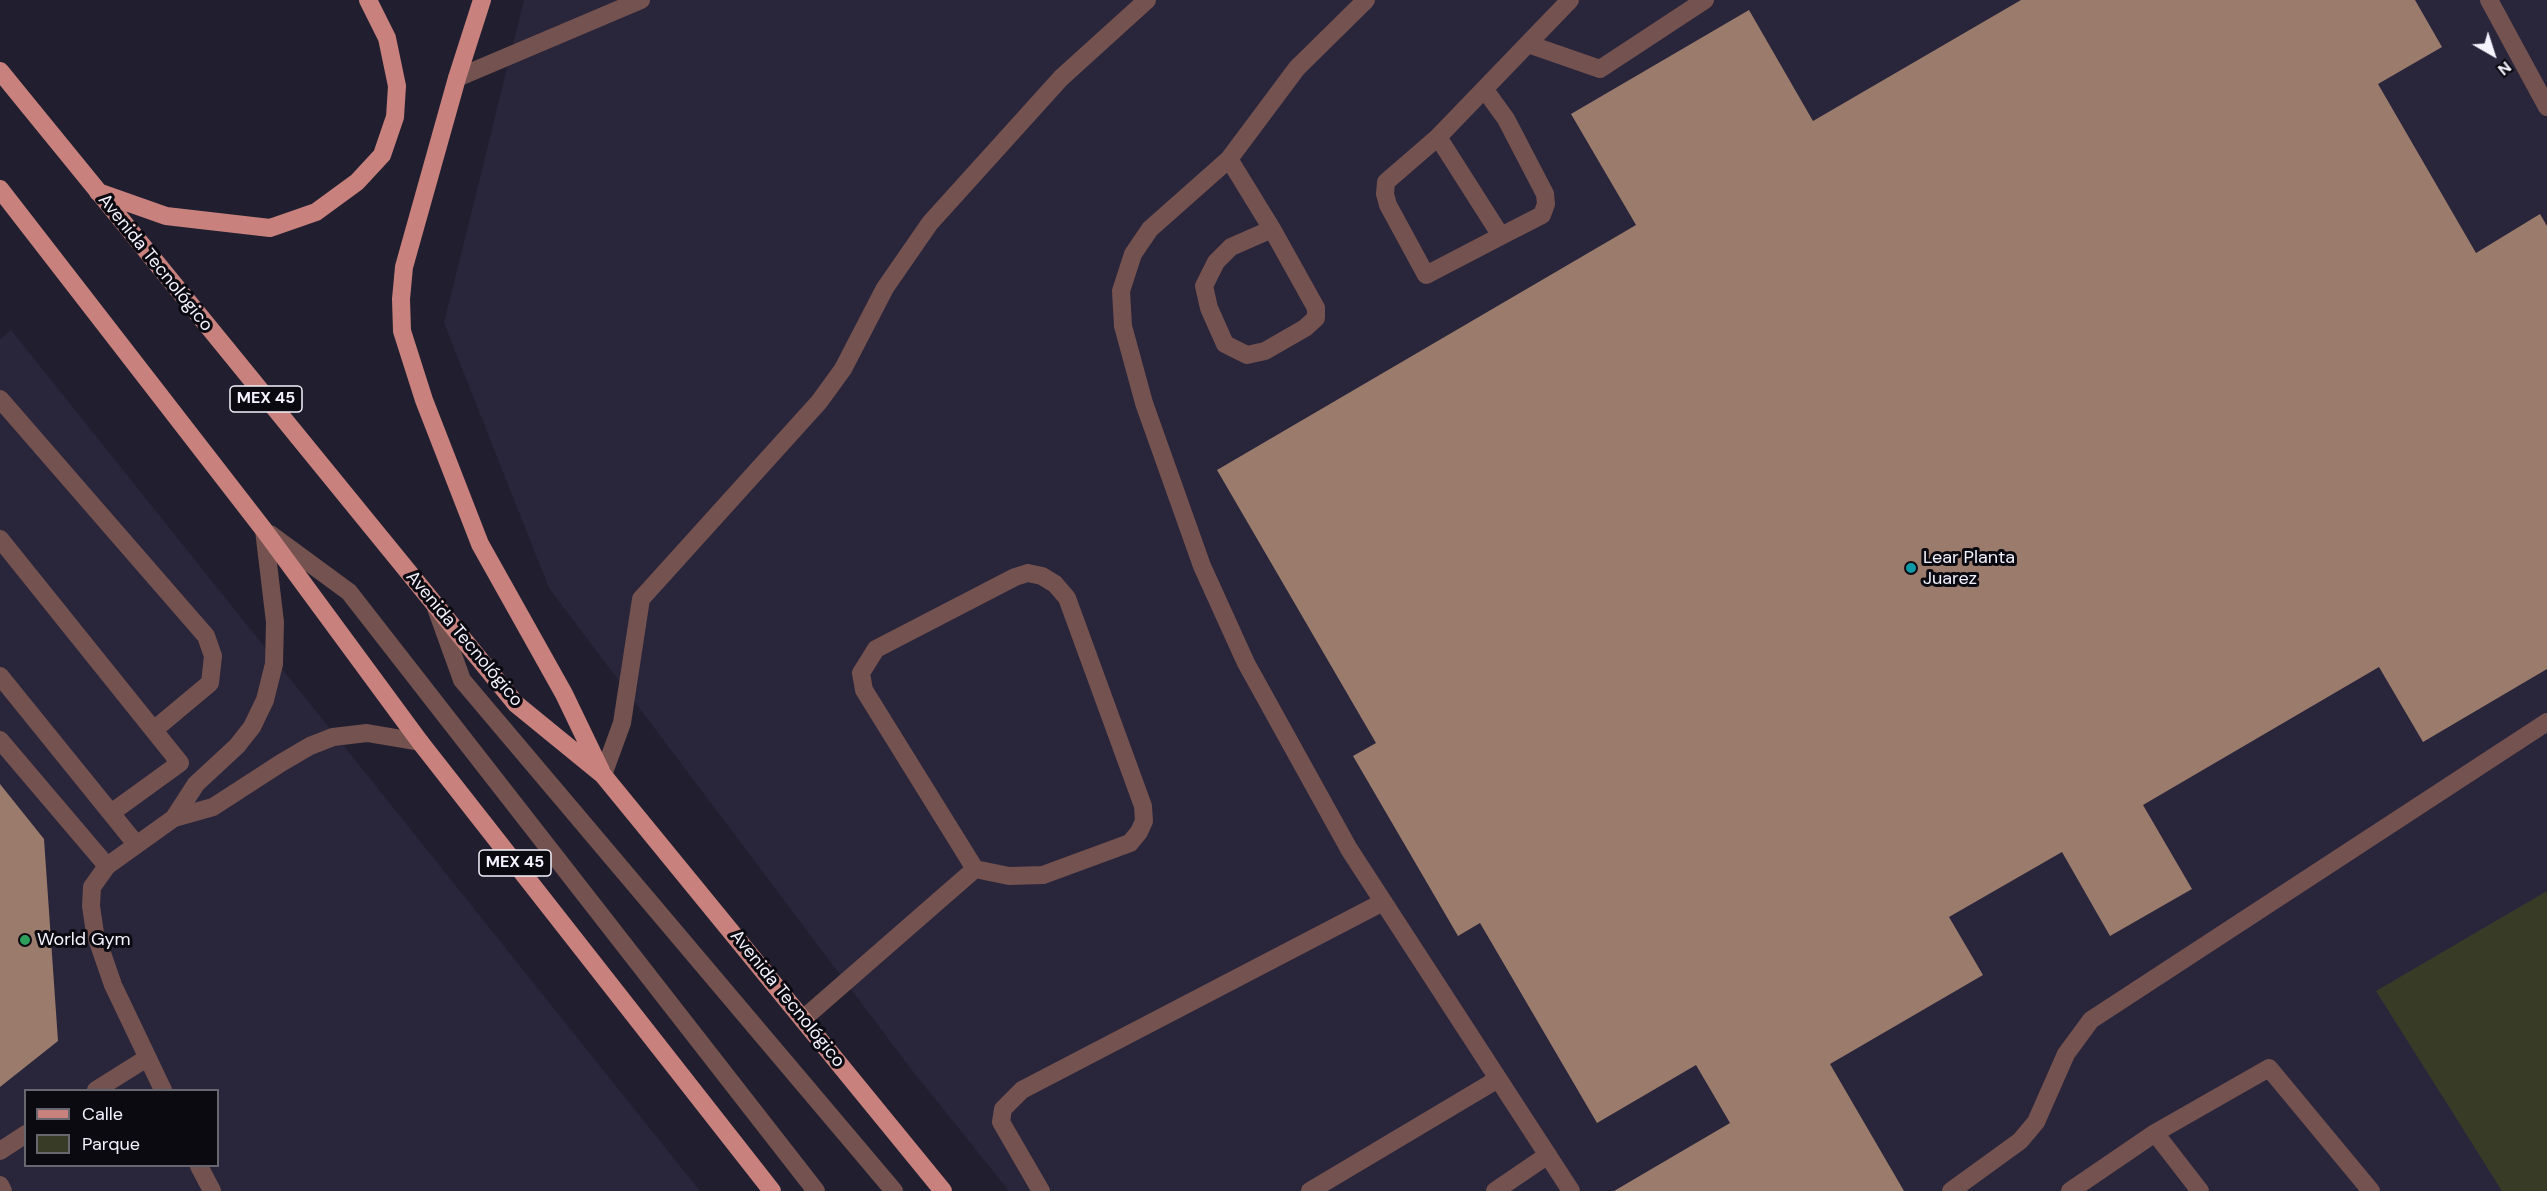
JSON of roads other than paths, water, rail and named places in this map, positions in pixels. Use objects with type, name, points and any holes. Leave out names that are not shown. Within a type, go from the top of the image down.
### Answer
[{"type":"main road","points":[[96,191],[166,216],[270,228],[316,212],[357,182],[382,155],[395,117],[397,86],[387,38],[368,0]]},
{"type":"main road","points":[[482,0],[457,78],[404,267],[401,299],[402,331],[424,400],[480,544],[564,694],[603,775]]},
{"type":"main road","name":"Avenida Tecnológico","points":[[0,71],[516,704],[603,775],[943,1191]]},
{"type":"main road","name":"MEX 45","points":[[0,189],[264,530],[420,742],[772,1191]]},
{"type":"street","points":[[457,78],[641,0]]},
{"type":"street","points":[[603,775],[622,723],[641,599],[819,402],[843,369],[885,288],[930,223],[1061,78],[1147,0]]},
{"type":"street","points":[[1366,0],[1297,68],[1229,159],[1150,229],[1133,254],[1121,291],[1123,326],[1144,403],[1202,566],[1246,663],[1348,849],[1570,1191]]},
{"type":"street","points":[[1485,90],[1506,119],[1545,194],[1546,204],[1542,214],[1426,275],[1388,205],[1385,194],[1386,182],[1438,137],[1570,0]]},
{"type":"street","points":[[1528,45],[1600,69],[1705,0]]},
{"type":"street","points":[[2489,0],[2547,107]]},
{"type":"street","points":[[1438,137],[1501,236]]},
{"type":"street","points":[[1229,159],[1272,229],[1316,308],[1316,318],[1305,328],[1266,351],[1247,355],[1225,344],[1209,308],[1204,286],[1216,262],[1232,247],[1272,229]]},
{"type":"street","points":[[0,399],[206,636],[213,656],[210,683],[155,729]]},
{"type":"street","points":[[174,818],[196,784],[237,746],[252,727],[265,700],[274,664],[275,622],[264,530]]},
{"type":"street","points":[[264,530],[349,592],[816,1191]]},
{"type":"street","points":[[0,539],[155,729],[213,807]]},
{"type":"street","points":[[1028,573],[1042,576],[1055,584],[1067,598],[1143,806],[1144,821],[1130,843],[1043,875],[1009,876],[975,869],[864,690],[861,674],[876,649],[1015,577],[1028,573]]},
{"type":"street","points":[[436,606],[462,680],[894,1191]]},
{"type":"street","points":[[0,676],[136,844]]},
{"type":"street","points":[[1952,1191],[2020,1141],[2036,1122],[2066,1054],[2091,1020],[2547,722]]},
{"type":"street","points":[[162,1089],[113,985],[95,933],[91,906],[92,887],[106,866],[174,818],[213,807],[310,746],[333,737],[366,733],[420,742]]},
{"type":"street","points":[[0,740],[106,866]]},
{"type":"street","points":[[111,813],[180,763]]},
{"type":"street","points":[[803,1019],[975,869]]},
{"type":"street","points":[[1041,1191],[1001,1122],[1003,1109],[1022,1090],[1383,902]]},
{"type":"street","points":[[98,1089],[147,1058]]},
{"type":"street","points":[[2070,1191],[2155,1133],[2269,1068],[2371,1191]]},
{"type":"street","points":[[1310,1191],[1498,1079]]},
{"type":"street","points":[[2155,1133],[2199,1191]]},
{"type":"street","points":[[0,1151],[24,1135]]},
{"type":"street","points":[[1495,1191],[1548,1155]]},
{"type":"street","points":[[200,1167],[212,1191]]},
{"type":"street","points":[[0,1185],[3,1191]]},
{"type":"place","name":"Lear Planta Juarez","points":[[1911,568]]},
{"type":"place","name":"World Gym","points":[[25,940]]}]
